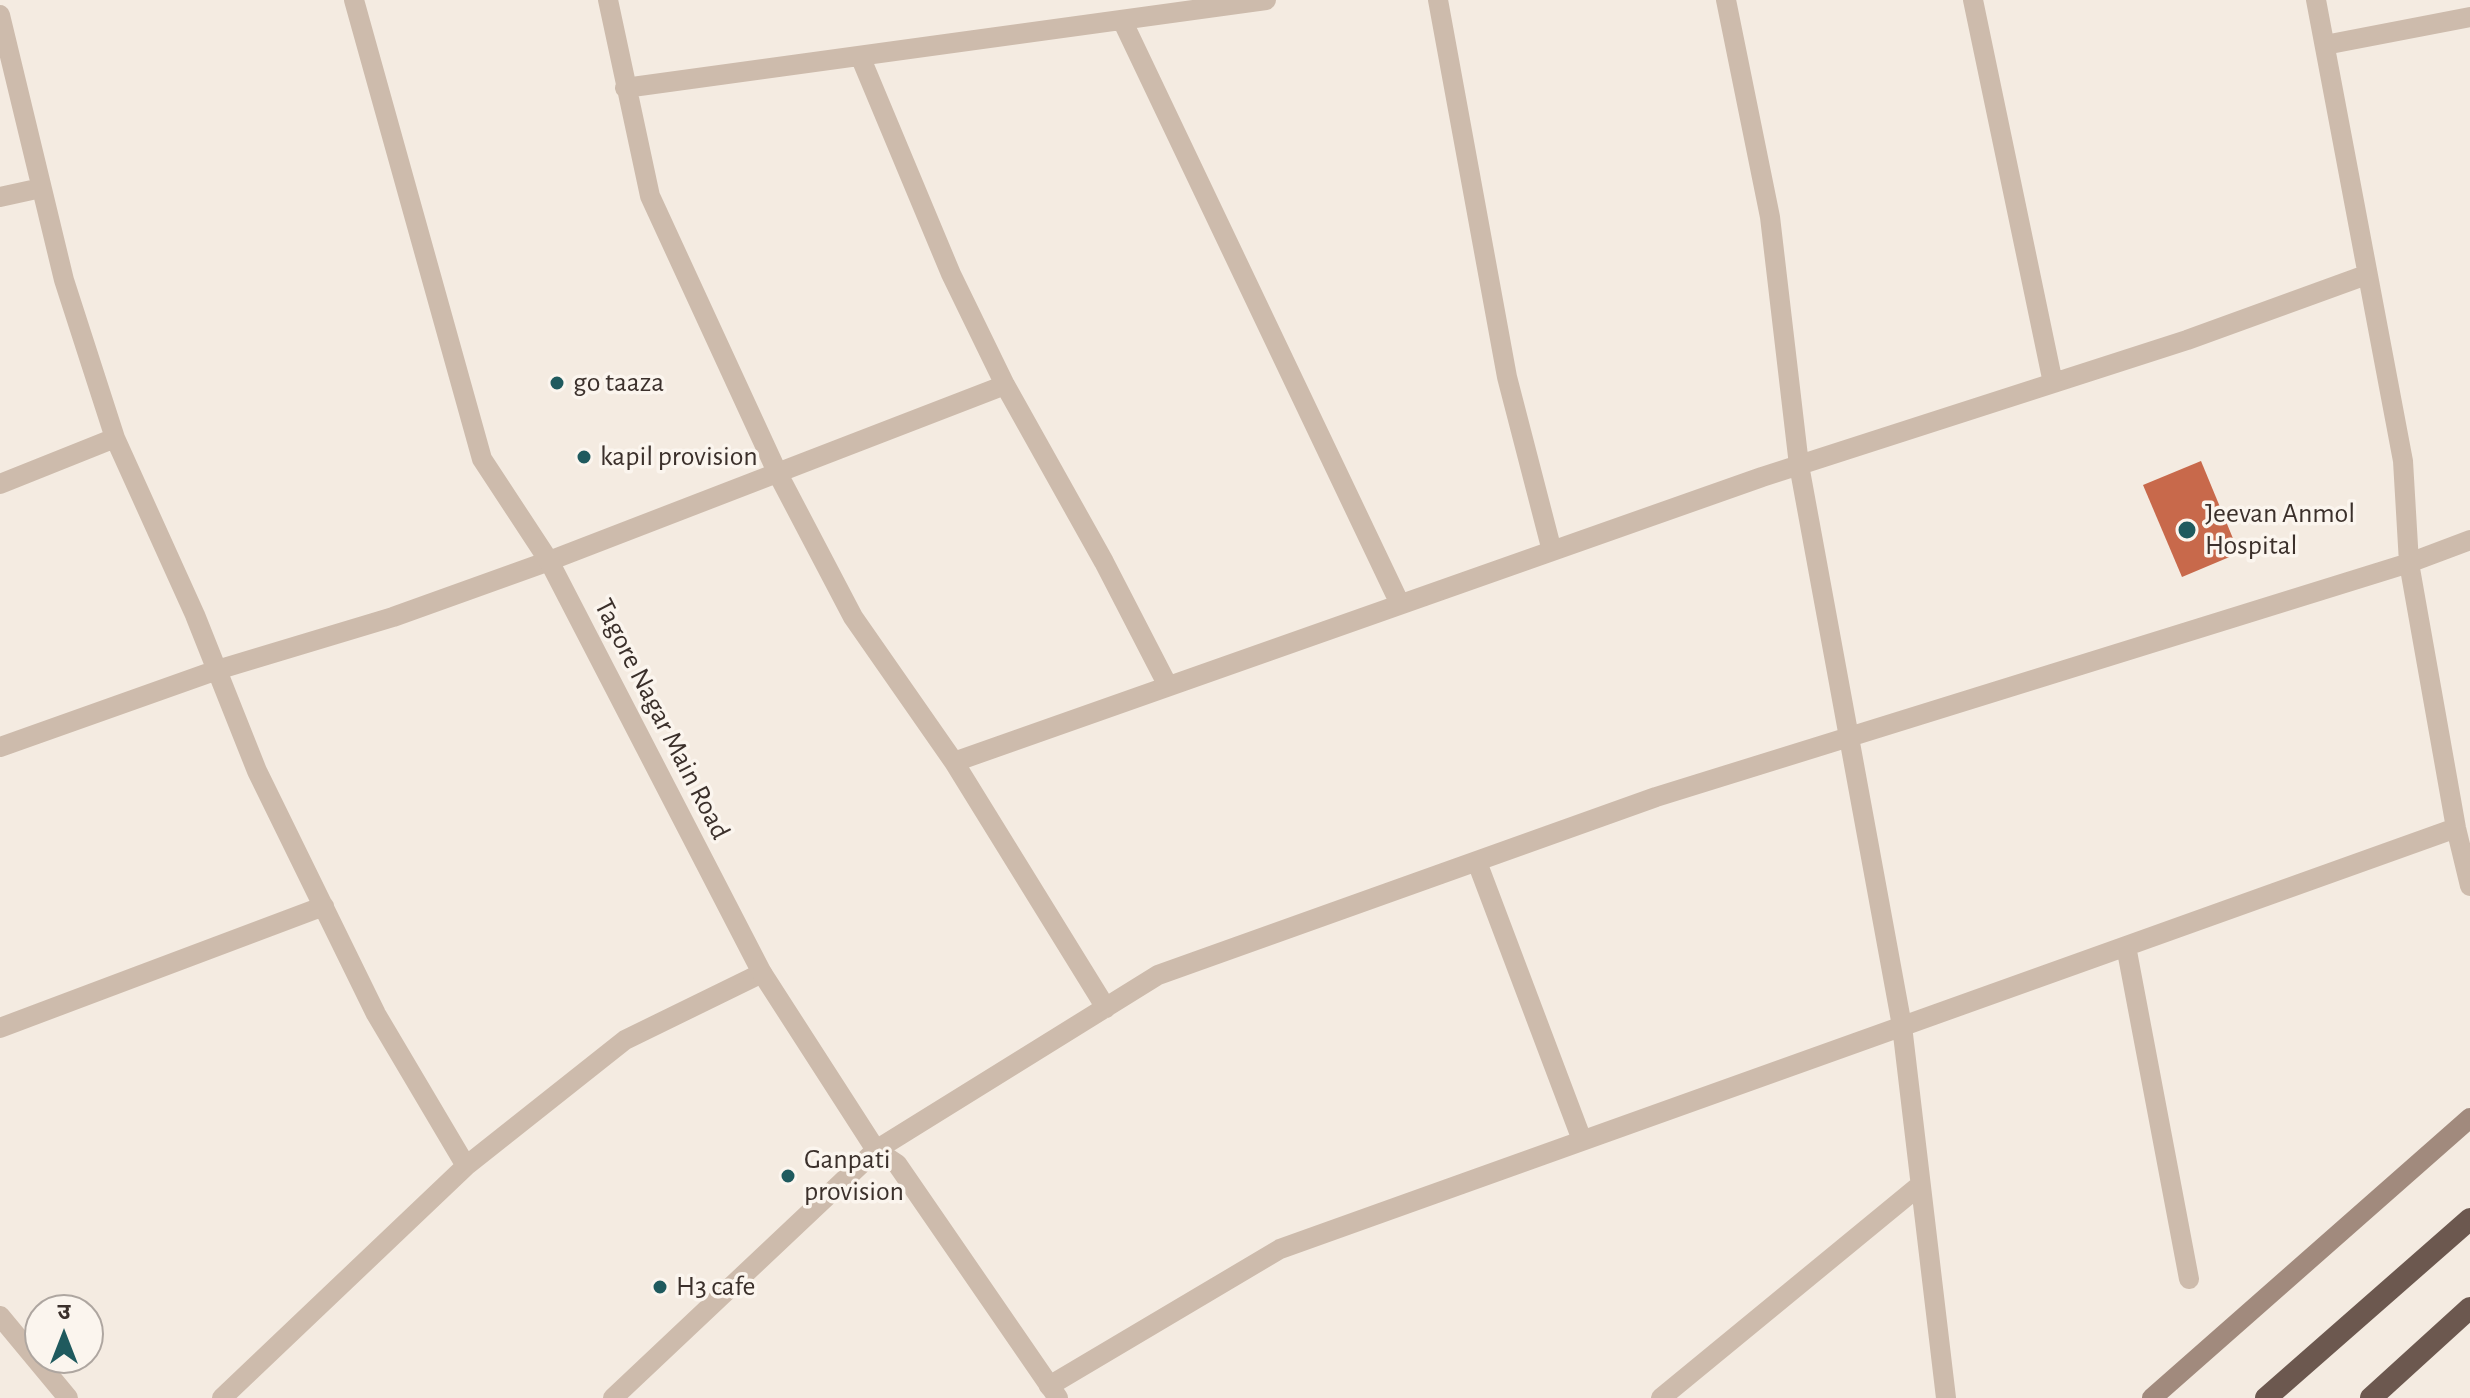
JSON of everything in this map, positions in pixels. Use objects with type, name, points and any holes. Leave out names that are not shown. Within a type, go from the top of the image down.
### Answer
[{"type":"highway","points":[[2266,1398],[2470,1219]]},
{"type":"highway","points":[[2371,1398],[2470,1308]]},
{"type":"main road","points":[[2152,1398],[2470,1118]]},
{"type":"street","name":"Tagore Nagar Main Road","points":[[354,0],[482,459],[549,561],[762,973],[876,1150],[897,1164],[1053,1392]]},
{"type":"street","points":[[608,0],[650,196],[778,474],[853,617],[954,762],[1106,1008]]},
{"type":"street","points":[[625,88],[1266,0]]},
{"type":"street","points":[[1438,0],[1507,377],[1552,551]]},
{"type":"street","points":[[1726,0],[1770,217],[1799,465],[1902,1026],[1946,1398]]},
{"type":"street","points":[[1973,0],[2053,383]]},
{"type":"street","points":[[2316,0],[2403,461],[2409,563],[2456,828],[2470,886]]},
{"type":"street","points":[[0,15],[64,280],[115,438],[217,670],[257,771],[376,1014],[466,1166]]},
{"type":"street","points":[[2325,45],[2470,17]]},
{"type":"street","points":[[1122,20],[1400,604]]},
{"type":"street","points":[[860,56],[951,274],[1005,385],[1104,562],[1168,686]]},
{"type":"street","points":[[0,197],[41,188]]},
{"type":"street","points":[[954,762],[1799,465],[2053,383],[2366,275]]},
{"type":"street","points":[[0,747],[217,670],[393,617],[549,561],[1005,385]]},
{"type":"street","points":[[0,484],[115,438]]},
{"type":"street","points":[[624,1394],[876,1150],[1158,975],[1656,797],[2409,563],[2470,540]]},
{"type":"street","points":[[1053,1392],[1280,1249],[2456,828]]},
{"type":"street","points":[[1477,862],[1582,1140]]},
{"type":"street","points":[[0,1028],[324,906]]},
{"type":"street","points":[[2126,946],[2189,1279]]},
{"type":"street","points":[[222,1398],[466,1166],[625,1040],[762,973]]},
{"type":"street","points":[[1661,1398],[1919,1186]]},
{"type":"street","points":[[0,1316],[68,1398]]},
{"type":"building","points":[[2201,461],[2239,553],[2182,577],[2143,485]]},
{"type":"place","name":"go taaza","points":[[557,383]]},
{"type":"place","name":"kapil provision","points":[[584,457]]},
{"type":"place","name":"Jeevan Anmol Hospital","points":[[2187,530]]},
{"type":"place","name":"Ganpati provision","points":[[788,1176]]},
{"type":"place","name":"H3 cafe","points":[[660,1287]]}]
